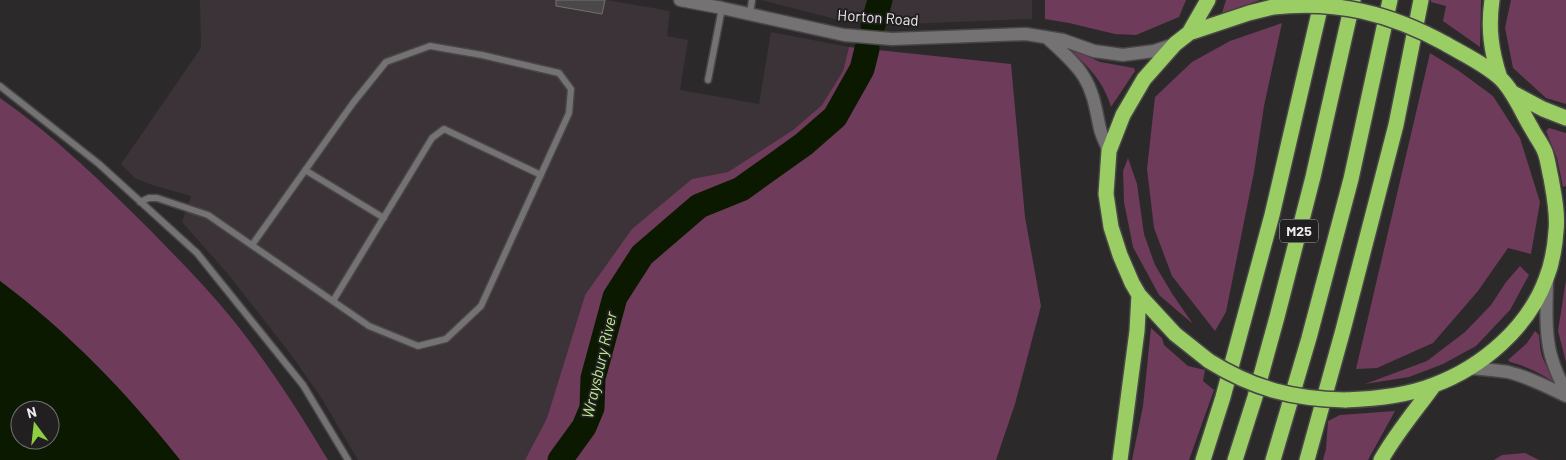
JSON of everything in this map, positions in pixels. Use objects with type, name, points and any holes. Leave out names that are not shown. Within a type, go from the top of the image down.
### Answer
[{"type":"highway","points":[[1189,33],[1208,0]]},
{"type":"highway","name":"M25","points":[[1203,460],[1223,397],[1272,215],[1322,0]]},
{"type":"highway","name":"M25","points":[[1235,460],[1255,397],[1313,177],[1353,0]]},
{"type":"highway","name":"M25","points":[[1273,460],[1309,338],[1350,179],[1390,0]]},
{"type":"highway","points":[[1307,460],[1396,126],[1421,0]]},
{"type":"highway","points":[[1492,0],[1489,20],[1491,43],[1500,78]]},
{"type":"highway","points":[[1324,4],[1357,8],[1409,24],[1446,44],[1500,78],[1510,91],[1545,152],[1554,194],[1556,229],[1547,278],[1529,312],[1514,330],[1492,351],[1470,368],[1434,385],[1404,394],[1345,400],[1302,398],[1260,387],[1209,361],[1175,334],[1139,295],[1132,283],[1122,262],[1111,227],[1106,194],[1109,151],[1123,115],[1144,79],[1175,44],[1189,33],[1273,7],[1324,4]]},
{"type":"highway","points":[[1510,91],[1543,109],[1566,118]]},
{"type":"highway","points":[[1556,229],[1566,215]]},
{"type":"highway","points":[[1120,460],[1138,331],[1139,295]]},
{"type":"highway","points":[[1381,460],[1403,425],[1419,407],[1434,385]]},
{"type":"street","name":"Horton Road","points":[[680,0],[721,5],[750,14],[844,35],[892,39],[1026,34],[1063,40],[1094,51],[1123,55],[1154,51],[1175,44]]},
{"type":"street","points":[[1046,37],[1076,66],[1084,77],[1096,108],[1100,130],[1109,151]]},
{"type":"street","points":[[1547,278],[1546,324],[1548,342],[1554,367],[1566,394]]},
{"type":"street","points":[[1470,368],[1511,373],[1566,394]]},
{"type":"lane","points":[[750,14],[752,0]]},
{"type":"lane","points":[[708,80],[721,5]]},
{"type":"lane","points":[[140,202],[149,198],[157,198],[208,215],[252,246],[369,326],[418,346],[446,339],[481,306],[569,113],[572,89],[558,73],[482,55],[430,46],[386,62],[353,103],[252,246]]},
{"type":"lane","points":[[0,86],[99,164],[197,253],[303,385],[348,460]]},
{"type":"lane","points":[[333,301],[432,138],[444,129],[541,176]]},
{"type":"lane","points":[[305,170],[384,218]]},
{"type":"shaded area","points":[[200,0],[607,0],[670,11],[667,36],[688,40],[680,90],[759,104],[771,32],[849,47],[843,71],[822,105],[793,130],[728,172],[692,180],[585,295],[547,418],[525,460],[358,460],[322,399],[292,356],[228,274],[182,222],[191,196],[135,178],[121,164],[201,48]]},
{"type":"shaded area","points":[[761,0],[1032,0],[1032,19],[878,25],[835,19]]},
{"type":"shaded area","points":[[1045,0],[1186,0],[1179,17],[1136,35],[1115,34],[1045,19]]},
{"type":"shaded area","points":[[1226,0],[1260,0],[1222,13]]},
{"type":"shaded area","points":[[1431,0],[1481,0],[1480,47],[1443,21],[1446,6],[1431,2]]},
{"type":"shaded area","points":[[1511,0],[1566,0],[1566,104],[1546,98],[1513,68],[1505,28]]},
{"type":"shaded area","points":[[1282,23],[1264,106],[1254,172],[1226,312],[1215,331],[1172,276],[1154,228],[1147,169],[1155,97],[1192,62],[1230,41]]},
{"type":"shaded area","points":[[1060,43],[1100,62],[1134,68],[1135,71],[1111,107],[1103,88],[1091,71],[1077,56]]},
{"type":"shaded area","points":[[849,47],[1011,64],[1025,217],[1041,306],[1015,404],[996,460],[525,460],[547,418],[585,295],[632,229],[692,179],[728,172],[793,130],[822,105],[843,71]]},
{"type":"shaded area","points":[[1430,53],[1493,96],[1520,138],[1540,202],[1531,254],[1508,248],[1478,291],[1433,343],[1377,368],[1356,369]]},
{"type":"shaded area","points":[[0,98],[41,129],[98,179],[212,295],[267,365],[328,460],[180,460],[96,364],[49,321],[0,281]]},
{"type":"shaded area","points":[[1549,128],[1566,133],[1566,186],[1563,187],[1557,158],[1546,131]]},
{"type":"shaded area","points":[[1128,158],[1137,184],[1144,234],[1155,265],[1193,324],[1159,295],[1133,247],[1124,202],[1123,171]]},
{"type":"shaded area","points":[[1520,266],[1529,275],[1510,310],[1476,346],[1443,364],[1409,377],[1365,384],[1427,361],[1465,332],[1491,305],[1506,282]]},
{"type":"shaded area","points":[[1566,280],[1566,362],[1558,331]]},
{"type":"shaded area","points":[[0,281],[49,321],[96,364],[180,460],[0,460]]},
{"type":"shaded area","points":[[1151,328],[1162,338],[1164,345],[1188,366],[1205,370],[1203,381],[1214,390],[1189,460],[1132,460],[1143,406]]},
{"type":"shaded area","points":[[1535,331],[1539,335],[1542,356],[1554,382],[1533,370],[1508,360],[1527,343]]},
{"type":"shaded area","points":[[1395,411],[1368,460],[1323,460],[1326,449],[1328,421],[1340,415]]},
{"type":"shaded area","points":[[1525,453],[1539,460],[1494,460],[1502,455]]},
{"type":"building","points":[[556,0],[605,0],[602,14],[556,6]]},
{"type":"waterway","name":"Wraysbury River","points":[[873,25],[880,0]]},
{"type":"waterway","name":"Wraysbury River","points":[[560,460],[584,427],[592,408],[593,378],[615,297],[642,255],[699,206],[741,189],[804,144],[835,117],[862,69],[867,49]]}]
